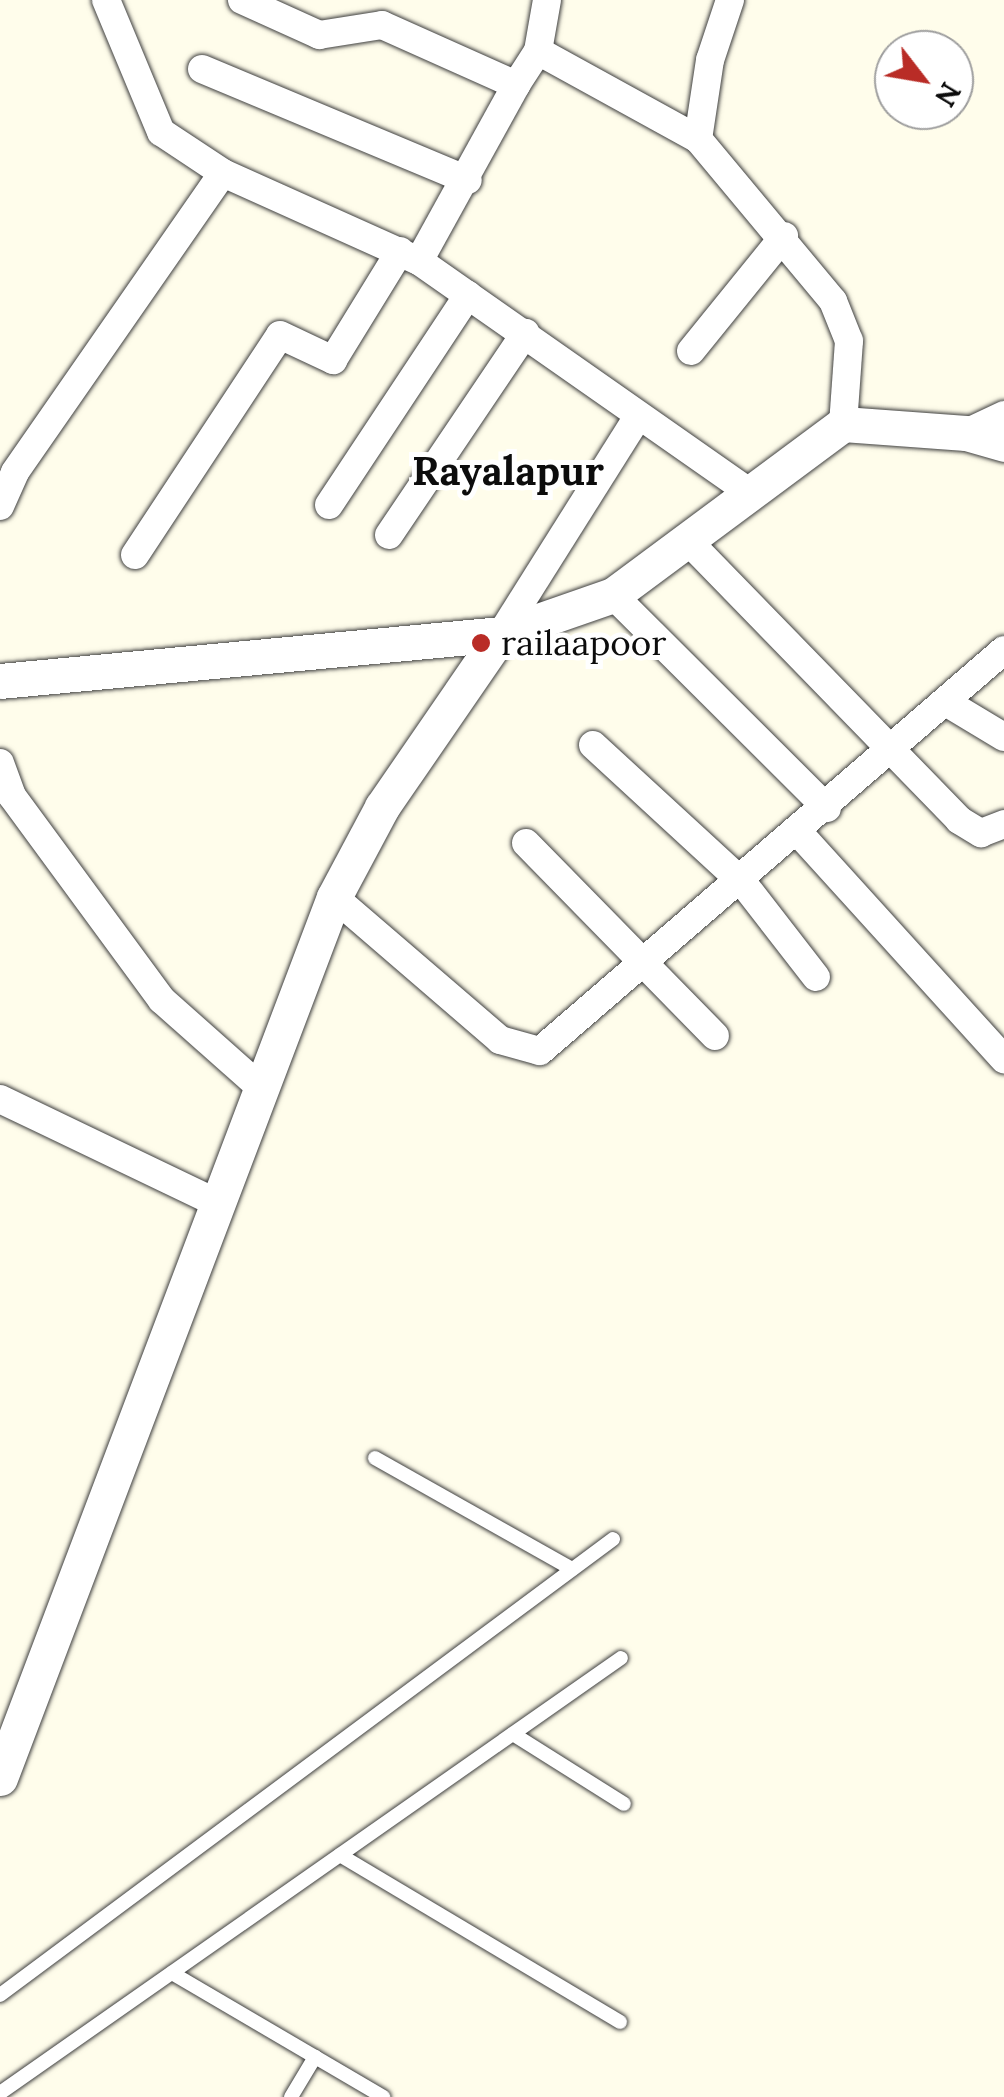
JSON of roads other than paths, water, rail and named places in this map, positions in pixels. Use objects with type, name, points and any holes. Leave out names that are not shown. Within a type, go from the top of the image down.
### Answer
[{"type":"street","points":[[106,0],[161,132],[223,172],[409,256],[525,333],[637,418],[752,494]]},
{"type":"street","points":[[242,0],[295,30],[332,36],[365,13],[516,85]]},
{"type":"street","points":[[135,555],[280,335],[332,360],[468,180],[516,85],[538,51],[547,0]]},
{"type":"street","points":[[698,139],[723,3]]},
{"type":"street","points":[[538,51],[698,139],[719,172],[784,236],[832,302],[848,341],[843,424]]},
{"type":"street","points":[[202,69],[468,180]]},
{"type":"street","points":[[0,506],[14,472],[223,172]]},
{"type":"street","points":[[691,351],[784,236]]},
{"type":"street","points":[[329,504],[468,295]]},
{"type":"street","points":[[389,535],[525,333]]},
{"type":"street","points":[[966,434],[1004,415]]},
{"type":"street","points":[[0,1778],[258,1086],[334,897],[382,807],[501,634],[637,418]]},
{"type":"street","points":[[0,681],[501,634],[614,596],[691,544],[843,424],[966,434],[1004,444]]},
{"type":"street","points":[[691,544],[970,828],[992,833],[1004,824]]},
{"type":"street","points":[[614,596],[827,808]]},
{"type":"street","points":[[334,897],[522,1050],[562,1039],[948,704],[1004,650]]},
{"type":"street","points":[[948,704],[1004,737]]},
{"type":"street","points":[[593,745],[743,883],[816,976]]},
{"type":"street","points":[[0,763],[12,796],[162,1000],[258,1086]]},
{"type":"street","points":[[798,832],[1004,1060]]},
{"type":"street","points":[[526,844],[648,962],[714,1036]]},
{"type":"street","points":[[0,1099],[215,1202]]},
{"type":"lane","points":[[375,1458],[572,1569]]},
{"type":"lane","points":[[0,1995],[614,1539]]},
{"type":"lane","points":[[0,2094],[620,1658]]},
{"type":"lane","points":[[512,1734],[624,1804]]},
{"type":"lane","points":[[340,1855],[620,2022]]},
{"type":"lane","points":[[172,1973],[383,2097]]},
{"type":"lane","points":[[291,2097],[315,2057]]},
{"type":"place","name":"railaapoor","points":[[481,643]]},
{"type":"district","name":"Rayalapur","points":[[508,471]]}]
